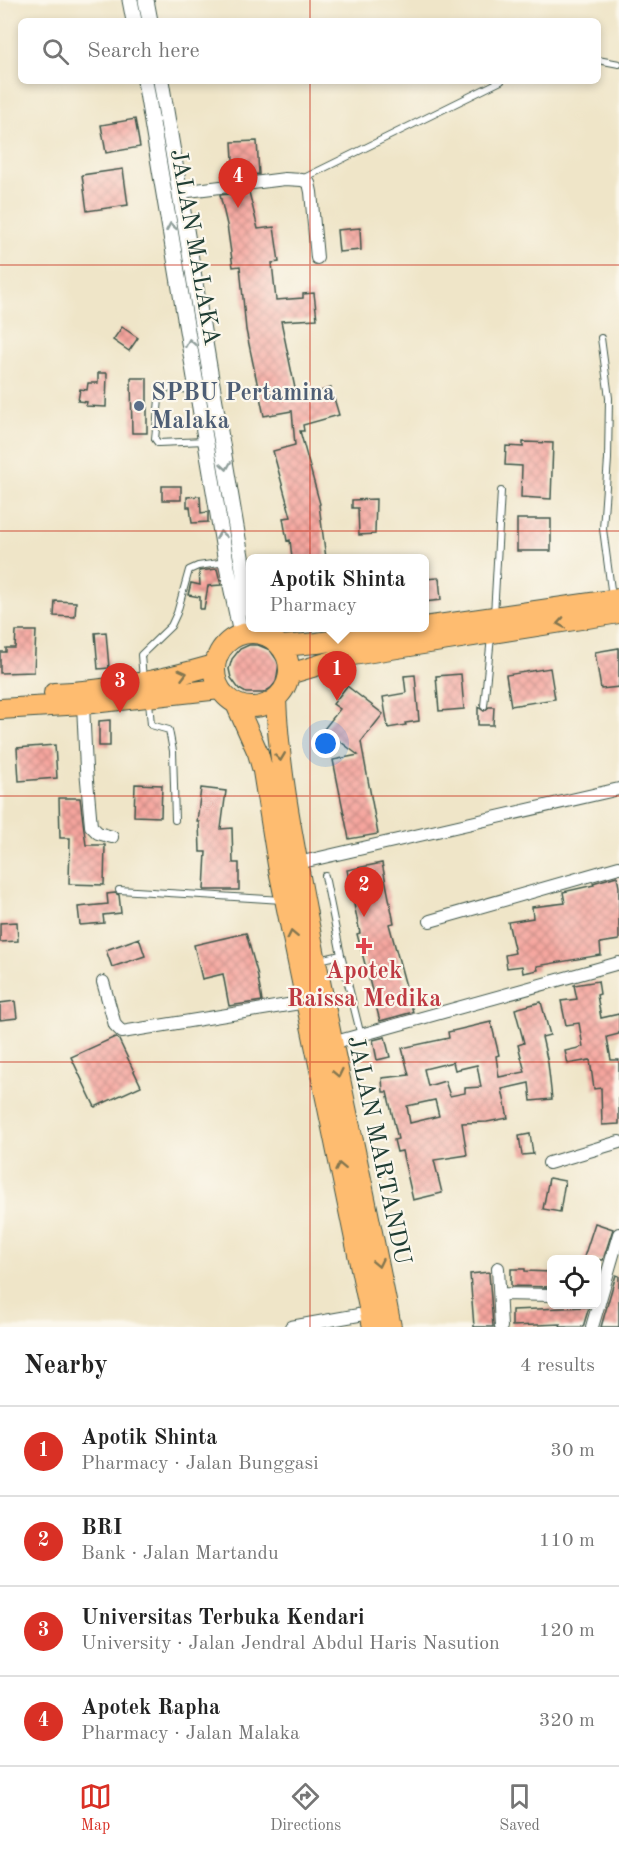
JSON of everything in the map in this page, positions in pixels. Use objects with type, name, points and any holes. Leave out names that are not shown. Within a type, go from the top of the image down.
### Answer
[{"type":"highway","points":[[289,674],[352,655],[493,624],[617,604]]},
{"type":"highway","points":[[429,627],[493,624]]},
{"type":"highway","points":[[246,632],[231,638],[223,646],[214,665],[214,674],[220,689],[227,698],[236,704],[250,707],[264,705],[276,699],[287,683],[289,674],[288,659],[281,646],[269,636],[253,632]]},
{"type":"highway","points":[[281,646],[386,632]]},
{"type":"highway","points":[[0,709],[83,704],[146,690],[214,665]]},
{"type":"highway","points":[[0,696],[220,689]]},
{"type":"highway","name":"JALAN MARTANDU","points":[[276,699],[279,749],[297,863],[332,1043],[372,1320]]},
{"type":"highway","name":"JALAN MARTANDU","points":[[236,704],[258,753],[263,771],[285,901],[306,1002],[391,1327]]},
{"type":"street","points":[[130,0],[133,18]]},
{"type":"street","points":[[146,0],[149,18]]},
{"type":"street","name":"JALAN MALAKA","points":[[146,84],[226,562],[246,622]]},
{"type":"street","name":"JALAN MALAKA","points":[[162,84],[246,586]]},
{"type":"street","points":[[180,192],[285,179],[302,180],[309,183],[317,258]]},
{"type":"street","points":[[83,704],[91,826],[98,833],[112,837]]},
{"type":"street","points":[[297,863],[619,789]]},
{"type":"street","points":[[430,921],[619,867]]},
{"type":"street","points":[[332,1043],[619,963]]},
{"type":"street","points":[[103,982],[115,1025],[122,1032],[306,1002]]},
{"type":"street","points":[[549,1163],[619,1142]]},
{"type":"street","points":[[592,1327],[619,1234]]},
{"type":"street","points":[[498,1268],[501,1327]]},
{"type":"street","points":[[500,1294],[547,1295]]},
{"type":"street","points":[[291,1327],[372,1320]]},
{"type":"lane","points":[[601,61],[619,64]]},
{"type":"lane","points":[[302,180],[495,84]]},
{"type":"lane","points":[[602,338],[609,398],[603,529],[617,604]]},
{"type":"lane","points":[[198,390],[165,388],[160,390],[155,440],[158,443],[206,441]]},
{"type":"lane","points":[[484,706],[493,624],[501,491]]},
{"type":"lane","points":[[175,820],[173,752],[169,730],[151,725],[141,655],[171,626],[189,570],[198,566],[226,562]]},
{"type":"lane","points":[[325,876],[361,1036]]},
{"type":"lane","points":[[119,890],[285,901]]},
{"type":"lane","points":[[315,961],[341,955]]},
{"type":"building","points":[[135,119],[140,147],[106,153],[101,125]]},
{"type":"building","points":[[257,141],[259,174],[234,177],[232,142]]},
{"type":"building","points":[[123,169],[128,205],[87,211],[82,175]]},
{"type":"building","points":[[249,192],[258,229],[274,227],[279,262],[272,263],[276,300],[303,298],[303,294],[314,293],[317,319],[281,321],[297,398],[331,388],[339,415],[303,425],[304,431],[300,431],[320,504],[325,554],[292,554],[290,540],[287,541],[283,518],[291,517],[273,451],[295,445],[292,411],[264,416],[246,330],[240,266],[233,267],[220,195]]},
{"type":"building","points":[[360,228],[361,250],[339,252],[337,230]]},
{"type":"building","points":[[122,327],[138,338],[129,351],[113,340]]},
{"type":"building","points":[[98,373],[107,373],[106,407],[86,406],[87,402],[78,401],[80,389],[87,390],[88,383],[98,383]]},
{"type":"building","name":"SPBU Pertamina Malaka","points":[[131,378],[147,378],[147,433],[132,433]]},
{"type":"building","points":[[523,442],[553,443],[551,499],[521,497],[522,466],[505,465],[506,446],[523,447]]},
{"type":"building","points":[[162,486],[181,486],[181,500],[162,500]]},
{"type":"building","points":[[200,496],[201,513],[208,512],[208,522],[192,523],[190,507],[187,507],[187,497]]},
{"type":"building","points":[[376,499],[375,534],[359,535],[358,508],[352,508],[352,500]]},
{"type":"building","points":[[517,519],[551,519],[551,551],[517,551]]},
{"type":"building","points":[[217,569],[221,585],[208,586],[204,609],[200,609],[200,597],[188,595],[191,583],[200,585],[199,571]]},
{"type":"building","points":[[439,578],[441,600],[429,601],[429,579]]},
{"type":"building","points":[[55,601],[76,602],[75,617],[54,616]]},
{"type":"building","points":[[16,631],[36,631],[34,672],[0,673],[0,652],[6,652],[6,648],[15,648]]},
{"type":"building","points":[[106,632],[109,668],[98,669],[95,633]]},
{"type":"building","points":[[249,645],[258,645],[270,650],[279,663],[276,682],[263,693],[246,693],[239,689],[231,678],[229,669],[232,659],[240,649]]},
{"type":"building","points":[[619,648],[619,687],[601,689],[595,652]]},
{"type":"building","points":[[550,668],[555,699],[511,706],[506,675]]},
{"type":"building","points":[[461,674],[464,709],[439,711],[436,676]]},
{"type":"building","points":[[415,675],[419,721],[388,728],[383,697],[406,693],[404,676]]},
{"type":"building","points":[[347,686],[383,714],[361,742],[378,834],[349,839],[333,760],[358,755],[324,729],[340,709],[333,704]]},
{"type":"building","points":[[478,707],[484,711],[489,707],[494,707],[493,725],[478,725]]},
{"type":"building","points":[[110,720],[110,746],[99,746],[99,721]]},
{"type":"building","points":[[55,745],[57,778],[19,781],[17,748]]},
{"type":"building","points":[[135,784],[162,785],[161,817],[134,816]]},
{"type":"building","points":[[201,788],[226,791],[221,829],[232,828],[233,863],[239,863],[239,890],[204,890],[206,852],[200,852],[199,822],[197,822]]},
{"type":"building","points":[[59,798],[80,798],[86,845],[105,845],[104,885],[69,884],[70,838],[60,838]]},
{"type":"building","points":[[382,863],[394,923],[389,924],[413,1012],[380,1021],[357,934],[360,933],[347,870]]},
{"type":"building","points":[[617,876],[619,940],[600,943],[601,955],[537,966],[538,970],[523,973],[522,966],[507,968],[505,955],[515,953],[508,922],[533,918],[532,907],[565,903],[563,892],[594,885],[593,883]]},
{"type":"building","points":[[107,894],[119,895],[121,913],[103,915],[104,923],[80,925],[78,907],[108,904]]},
{"type":"building","points":[[17,922],[18,941],[0,942],[0,923]]},
{"type":"building","points":[[246,933],[262,1001],[229,1006],[223,974],[202,979],[194,945]]},
{"type":"building","points":[[139,938],[145,956],[112,967],[106,950]]},
{"type":"building","points":[[598,981],[600,994],[597,995],[601,1018],[619,1014],[619,1034],[607,1037],[611,1060],[619,1060],[619,1124],[602,1125],[601,1088],[594,1089],[590,1060],[568,1064],[565,1051],[583,1047],[579,1023],[566,1025],[561,1001],[577,999],[574,985]]},
{"type":"building","points":[[15,1001],[17,1018],[0,1020],[0,1003]]},
{"type":"building","points":[[541,1002],[550,1035],[542,1037],[552,1099],[531,1101],[529,1083],[502,1089],[508,1118],[462,1123],[467,1155],[434,1160],[442,1193],[413,1200],[402,1151],[397,1152],[394,1140],[398,1139],[387,1092],[383,1092],[382,1078],[409,1075],[402,1048],[449,1038],[448,1032],[491,1022],[499,1055],[496,1056],[499,1077],[525,1072],[518,1045],[524,1043],[515,1009]],"holes":[[[453,1062],[455,1070],[477,1065],[481,1087],[465,1088],[465,1093],[450,1096],[445,1081],[428,1086],[424,1069]],[[435,1100],[439,1116],[410,1123],[407,1106]]]},
{"type":"building","points":[[115,1037],[119,1040],[141,1086],[95,1107],[71,1057]]},
{"type":"building","points":[[385,1037],[390,1057],[377,1060],[373,1040]]},
{"type":"building","points":[[530,1134],[533,1154],[522,1155],[519,1136]]},
{"type":"building","points":[[549,1178],[565,1181],[560,1212],[543,1209]]},
{"type":"building","points":[[595,1223],[613,1229],[603,1260],[601,1260],[601,1255],[585,1255]]},
{"type":"building","points":[[511,1269],[547,1272],[547,1287],[511,1286]]},
{"type":"building","points":[[489,1272],[493,1327],[474,1327],[470,1274]]},
{"type":"building","points":[[616,1275],[619,1276],[619,1327],[601,1327]]},
{"type":"building","points":[[588,1309],[583,1327],[560,1327],[561,1324],[512,1326],[512,1310]]},
{"type":"place","name":"Apotek Rapha","points":[[238,208]]},
{"type":"place","name":"SPBU Pertamina Malaka","points":[[139,406]]},
{"type":"place","name":"Apotik Shinta","points":[[337,701]]},
{"type":"place","name":"Universitas Terbuka Kendari","points":[[120,713]]},
{"type":"place","name":"BRI","points":[[364,917]]},
{"type":"place","name":"Apotek Raissa Medika","points":[[364,946]]}]
